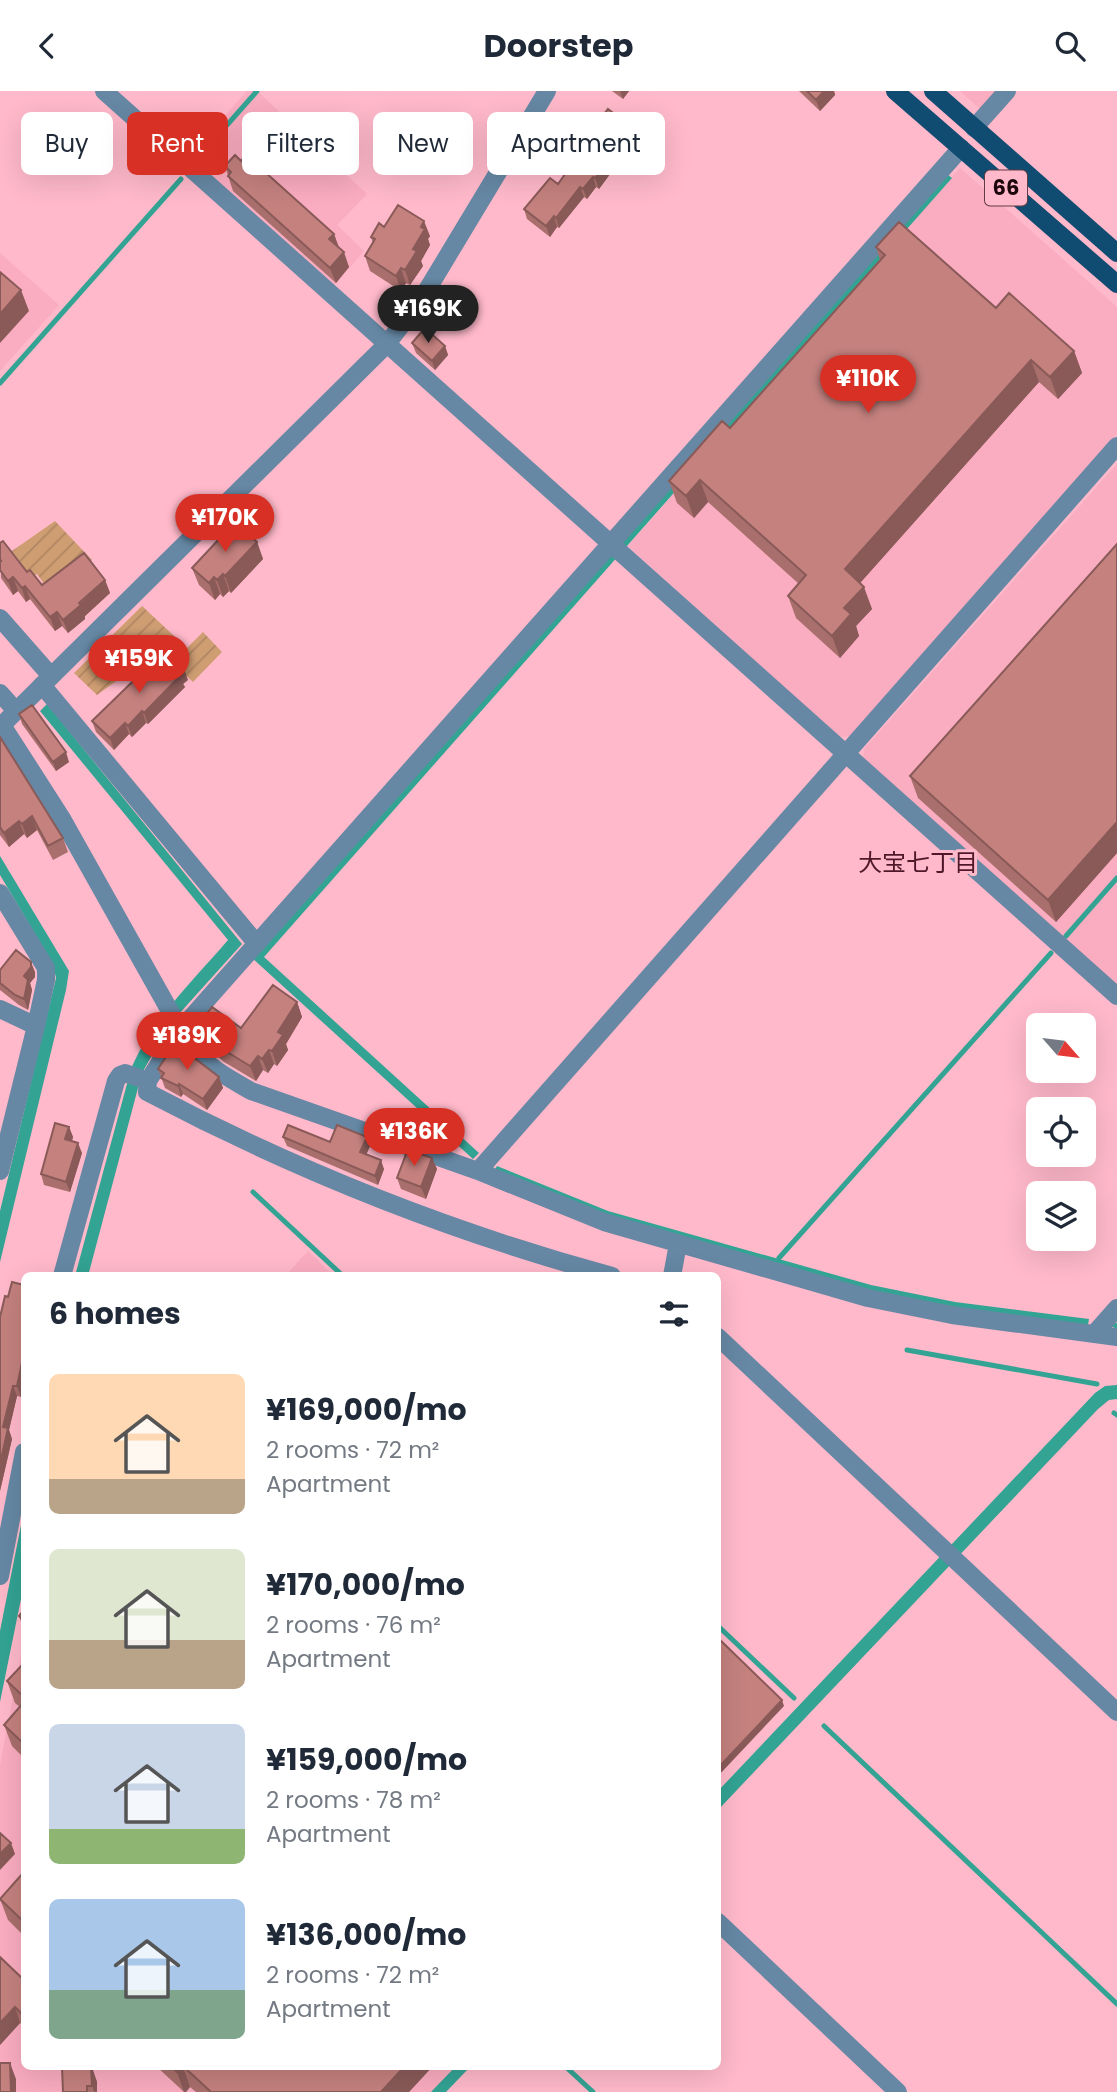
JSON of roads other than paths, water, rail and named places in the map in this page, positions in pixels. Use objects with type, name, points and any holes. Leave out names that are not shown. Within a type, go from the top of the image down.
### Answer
[{"type":"main road","name":"66","points":[[895,91],[1117,284]]},
{"type":"main road","name":"66","points":[[933,91],[1117,253]]},
{"type":"street","points":[[104,91],[1117,996]]},
{"type":"street","points":[[547,91],[421,300],[386,345],[1,726],[61,817],[189,1045],[199,1058],[251,1091],[478,1171],[604,1222],[868,1299],[952,1315],[1117,1337]]},
{"type":"street","points":[[974,128],[1007,91]]},
{"type":"street","points":[[598,1272],[419,1215],[268,1153],[147,1093],[147,1080],[179,1026],[257,944],[961,148]]},
{"type":"street","points":[[478,1171],[1117,446]]},
{"type":"street","points":[[0,618],[257,944]]},
{"type":"street","points":[[0,693],[16,711]]},
{"type":"street","points":[[0,893],[46,968],[46,981],[36,1026],[0,1171]]},
{"type":"street","points":[[0,1009],[36,1026]]},
{"type":"street","points":[[63,1272],[116,1081],[125,1073],[147,1080]]},
{"type":"street","points":[[673,1272],[678,1244]]},
{"type":"street","points":[[1094,1333],[1117,1308]]},
{"type":"street","points":[[721,1341],[1117,1712]]},
{"type":"street","points":[[0,1576],[21,1468]]},
{"type":"street","points":[[721,1925],[898,2092]]},
{"type":"waterway","points":[[228,124],[257,91]]},
{"type":"waterway","points":[[0,383],[181,179]]},
{"type":"waterway","points":[[1066,936],[1117,878]]},
{"type":"waterway","points":[[779,1258],[1051,953]]},
{"type":"waterway","points":[[253,1192],[339,1272]]},
{"type":"waterway","points":[[907,1350],[1097,1384]]},
{"type":"waterway","points":[[721,1629],[794,1698]]},
{"type":"waterway","points":[[824,1726],[1117,2004]]},
{"type":"waterway","points":[[569,2070],[593,2092]]},
{"type":"district","name":"大宝七丁目","points":[[918,863]]}]
